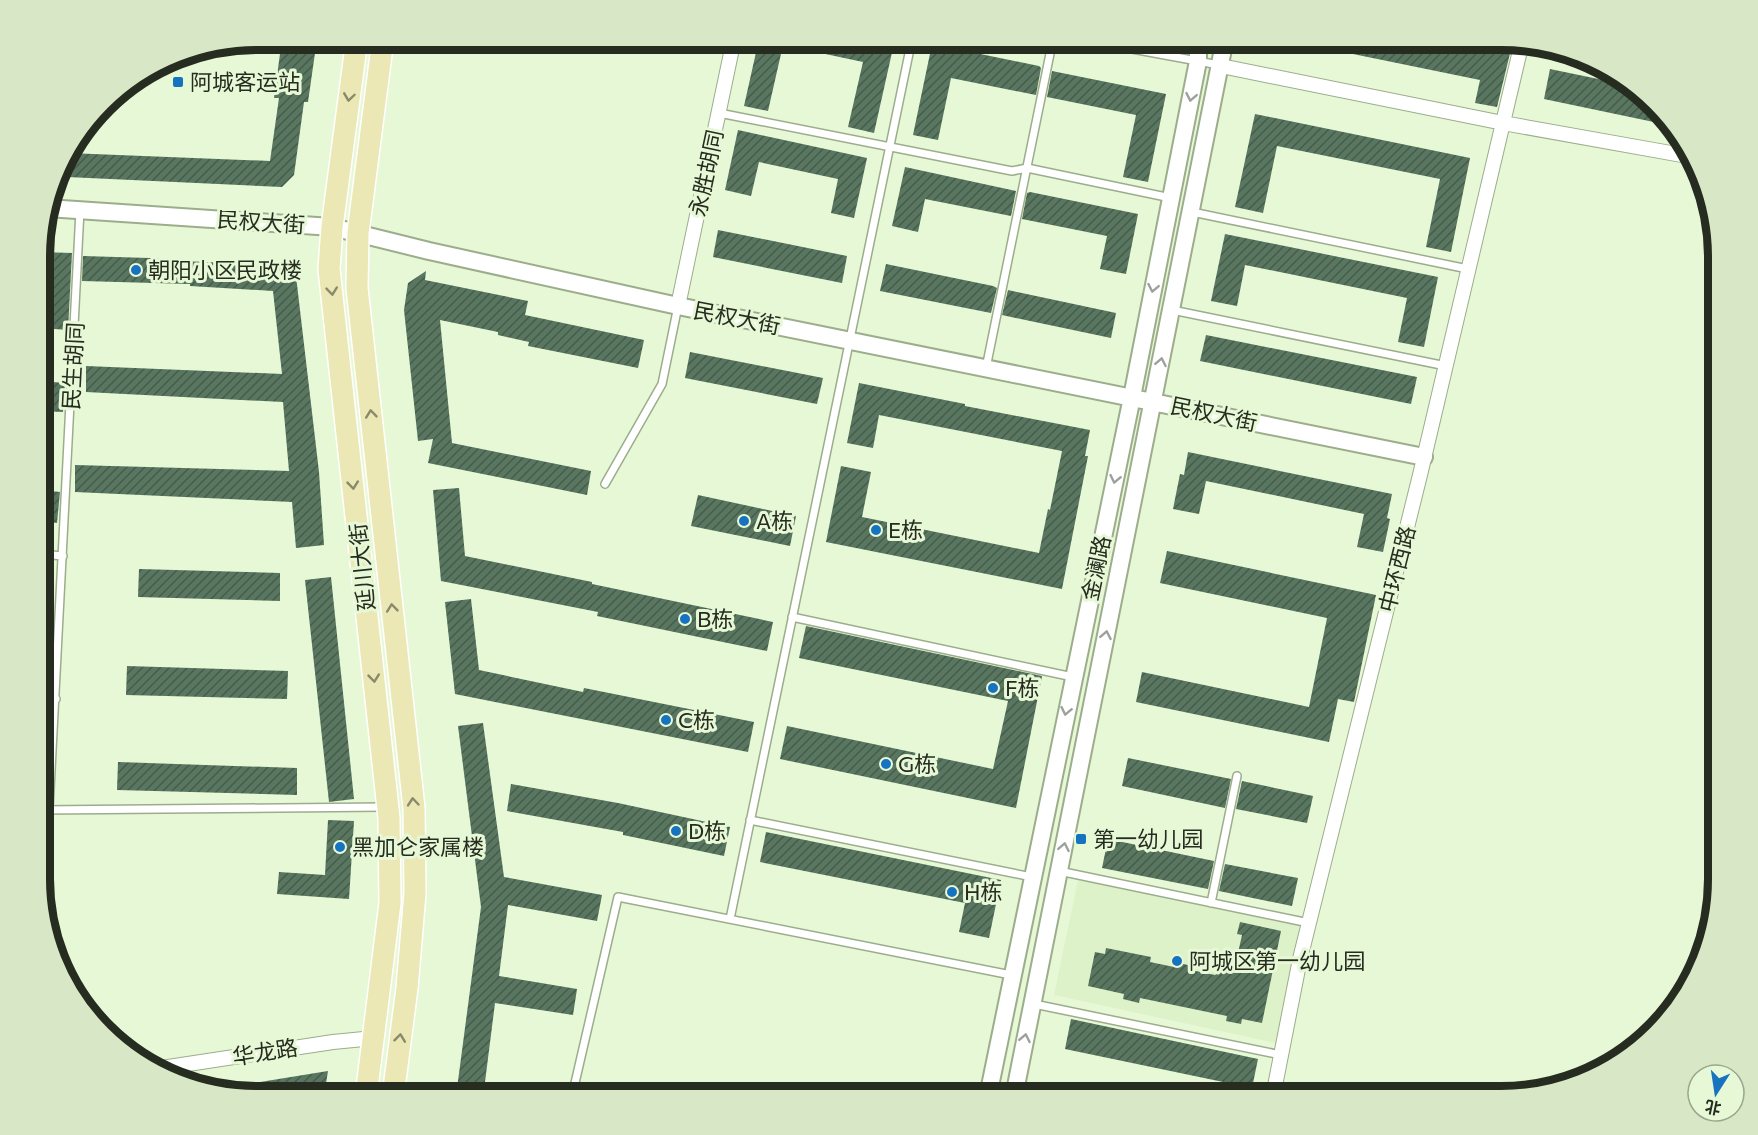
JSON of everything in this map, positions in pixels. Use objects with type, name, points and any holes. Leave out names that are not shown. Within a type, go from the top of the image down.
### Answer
[{"type":"main road","name":"延川大街","points":[[356,50],[332,227],[329,269],[388,807],[390,903],[367,1086]]},
{"type":"main road","name":"延川大街","points":[[382,50],[358,233],[357,288],[414,808],[415,893],[407,988],[394,1086]]},
{"type":"street","name":"永胜胡同","points":[[678,306],[732,50]]},
{"type":"street","name":"金澜路","points":[[990,1085],[1132,397],[1198,61],[1198,50]]},
{"type":"street","name":"金澜路","points":[[1016,1085],[1223,50]]},
{"type":"street","name":"中环西路","points":[[1275,1085],[1309,923],[1424,457],[1520,51]]},
{"type":"street","points":[[1221,66],[1503,123],[1682,155]]},
{"type":"street","name":"民权大街","points":[[56,209],[332,227],[678,306],[1424,457]]},
{"type":"street","name":"华龙路","points":[[171,1067],[374,1038]]},
{"type":"lane","points":[[730,919],[910,50]]},
{"type":"lane","points":[[986,368],[1051,50]]},
{"type":"lane","points":[[1138,50],[1221,66]]},
{"type":"lane","points":[[719,113],[1012,171],[1027,168],[1171,198]]},
{"type":"lane","name":"民生胡同","points":[[50,793],[80,210]]},
{"type":"lane","points":[[1192,212],[1468,269]]},
{"type":"lane","points":[[605,484],[662,384],[678,306]]},
{"type":"lane","points":[[1172,310],[1446,366]]},
{"type":"lane","points":[[50,555],[63,556]]},
{"type":"lane","points":[[792,617],[1074,677]]},
{"type":"lane","points":[[50,698],[56,699]]},
{"type":"lane","points":[[1211,903],[1237,776]]},
{"type":"lane","points":[[50,809],[388,807]]},
{"type":"lane","points":[[750,820],[1032,877]]},
{"type":"lane","points":[[1059,871],[1309,923]]},
{"type":"lane","points":[[574,1086],[618,897],[1011,975]]},
{"type":"lane","points":[[1032,1004],[1281,1055]]},
{"type":"shaded area","name":"阿城区第一幼儿园","points":[[1078,880],[1301,926],[1276,1043],[1054,995]]},
{"type":"building","points":[[281,50],[315,50],[308,102],[304,102],[294,175],[282,187],[67,177],[78,153],[270,161],[279,98],[274,98]]},
{"type":"building","points":[[757,50],[782,50],[768,111],[744,106]]},
{"type":"building","points":[[807,50],[893,50],[874,133],[848,127],[863,62]]},
{"type":"building","points":[[931,50],[961,50],[1041,68],[1036,95],[951,78],[938,140],[913,135]]},
{"type":"building","points":[[1333,50],[1511,50],[1497,107],[1475,103],[1480,80]]},
{"type":"building","points":[[1550,69],[1612,82],[1638,101],[1659,123],[1544,99]]},
{"type":"building","points":[[1052,71],[1166,94],[1148,182],[1123,177],[1136,115],[1047,97]]},
{"type":"building","points":[[1255,114],[1470,158],[1451,252],[1426,247],[1440,179],[1277,146],[1263,213],[1235,207]]},
{"type":"building","points":[[738,130],[867,158],[854,218],[831,213],[838,179],[759,162],[751,196],[725,190]]},
{"type":"building","points":[[905,167],[1016,191],[1011,216],[925,199],[918,232],[892,226]]},
{"type":"building","points":[[1027,193],[1138,214],[1126,274],[1100,269],[1107,236],[1022,219]]},
{"type":"building","points":[[718,230],[847,256],[842,283],[713,257]]},
{"type":"building","points":[[1225,234],[1438,277],[1424,347],[1398,342],[1407,298],[1245,265],[1237,306],[1211,301]]},
{"type":"building","points":[[50,252],[72,253],[68,330],[50,329]]},
{"type":"building","points":[[83,256],[283,265],[293,271],[296,276],[319,472],[324,545],[296,548],[292,502],[75,492],[75,465],[289,471],[283,402],[86,392],[86,366],[282,374],[273,291],[190,286],[190,284],[82,281]]},
{"type":"building","points":[[886,264],[993,286],[997,288],[991,313],[880,291]]},
{"type":"building","points":[[426,271],[425,280],[528,301],[525,315],[644,340],[638,368],[528,346],[529,342],[498,335],[498,332],[440,320],[452,443],[591,471],[587,495],[428,463],[433,439],[418,441],[404,310],[408,283]]},
{"type":"building","points":[[1008,290],[1116,313],[1111,338],[1002,315]]},
{"type":"building","points":[[1206,335],[1417,377],[1411,404],[1200,361]]},
{"type":"building","points":[[690,352],[823,378],[817,404],[685,378]]},
{"type":"building","points":[[50,382],[65,383],[63,412],[50,411]]},
{"type":"building","points":[[859,383],[1090,430],[1085,456],[1088,456],[1062,589],[826,542],[841,466],[871,472],[862,517],[1039,553],[1048,509],[1050,510],[1062,451],[879,415],[873,448],[847,443]]},
{"type":"building","points":[[1188,452],[1392,494],[1387,518],[1390,519],[1383,552],[1357,547],[1364,514],[1206,481],[1199,514],[1173,509],[1180,474],[1184,475]]},
{"type":"building","points":[[459,488],[465,556],[773,622],[767,651],[597,616],[598,612],[441,581],[433,490]]},
{"type":"building","points":[[50,491],[60,492],[57,523],[50,522]]},
{"type":"building","name":"A栋","points":[[698,495],[796,516],[790,546],[691,526]]},
{"type":"building","points":[[1167,551],[1376,595],[1354,702],[1338,699],[1329,742],[1136,702],[1142,672],[1309,707],[1327,618],[1160,583]]},
{"type":"building","points":[[139,569],[280,573],[280,601],[138,597]]},
{"type":"building","points":[[331,577],[354,799],[329,802],[305,580]]},
{"type":"building","points":[[471,599],[479,670],[583,692],[584,688],[754,722],[748,752],[455,694],[445,602]]},
{"type":"building","points":[[806,626],[1042,676],[1016,808],[780,759],[787,726],[993,769],[1008,701],[799,658]]},
{"type":"building","points":[[127,666],[288,671],[287,699],[126,695]]},
{"type":"building","points":[[483,723],[504,877],[602,895],[597,921],[508,905],[499,976],[577,989],[573,1015],[495,1003],[485,1082],[507,1086],[457,1086],[481,907],[458,726]]},
{"type":"building","points":[[1128,758],[1231,779],[1225,808],[1122,786]]},
{"type":"building","points":[[118,762],[297,768],[297,795],[117,790]]},
{"type":"building","points":[[1242,781],[1313,796],[1307,823],[1236,809]]},
{"type":"building","points":[[511,784],[618,803],[730,827],[724,856],[623,835],[623,832],[507,811]]},
{"type":"building","name":"黑加仑家属楼","points":[[328,820],[354,821],[349,899],[277,894],[279,872],[325,875]]},
{"type":"building","name":"H栋","points":[[766,832],[1001,880],[989,938],[959,932],[965,903],[760,862]]},
{"type":"building","points":[[1108,839],[1214,861],[1208,889],[1102,868]]},
{"type":"building","points":[[1225,864],[1298,878],[1292,906],[1219,891]]},
{"type":"building","points":[[1240,922],[1281,931],[1262,1023],[1242,1019],[1241,1024],[1226,1021],[1227,1016],[1140,998],[1139,1003],[1123,999],[1124,994],[1088,986],[1095,952],[1105,954],[1106,948],[1151,957],[1150,962],[1174,967],[1175,962],[1192,966],[1191,970],[1215,975],[1236,962],[1242,935],[1237,934]]},
{"type":"building","points":[[1071,1019],[1258,1059],[1253,1085],[1239,1085],[1065,1049]]},
{"type":"building","points":[[328,1071],[326,1086],[242,1085]]},
{"type":"place","name":"阿城客运站","points":[[178,82]]},
{"type":"place","name":"朝阳小区民政楼","points":[[136,270]]},
{"type":"place","name":"A栋","points":[[744,521]]},
{"type":"place","name":"E栋","points":[[876,530]]},
{"type":"place","name":"B栋","points":[[685,619]]},
{"type":"place","name":"F栋","points":[[993,688]]},
{"type":"place","name":"C栋","points":[[666,720]]},
{"type":"place","name":"G栋","points":[[886,764]]},
{"type":"place","name":"D栋","points":[[676,831]]},
{"type":"place","name":"第一幼儿园","points":[[1081,839]]},
{"type":"place","name":"黑加仑家属楼","points":[[340,847]]},
{"type":"place","name":"H栋","points":[[952,892]]},
{"type":"place","name":"阿城区第一幼儿园","points":[[1177,961]]}]
